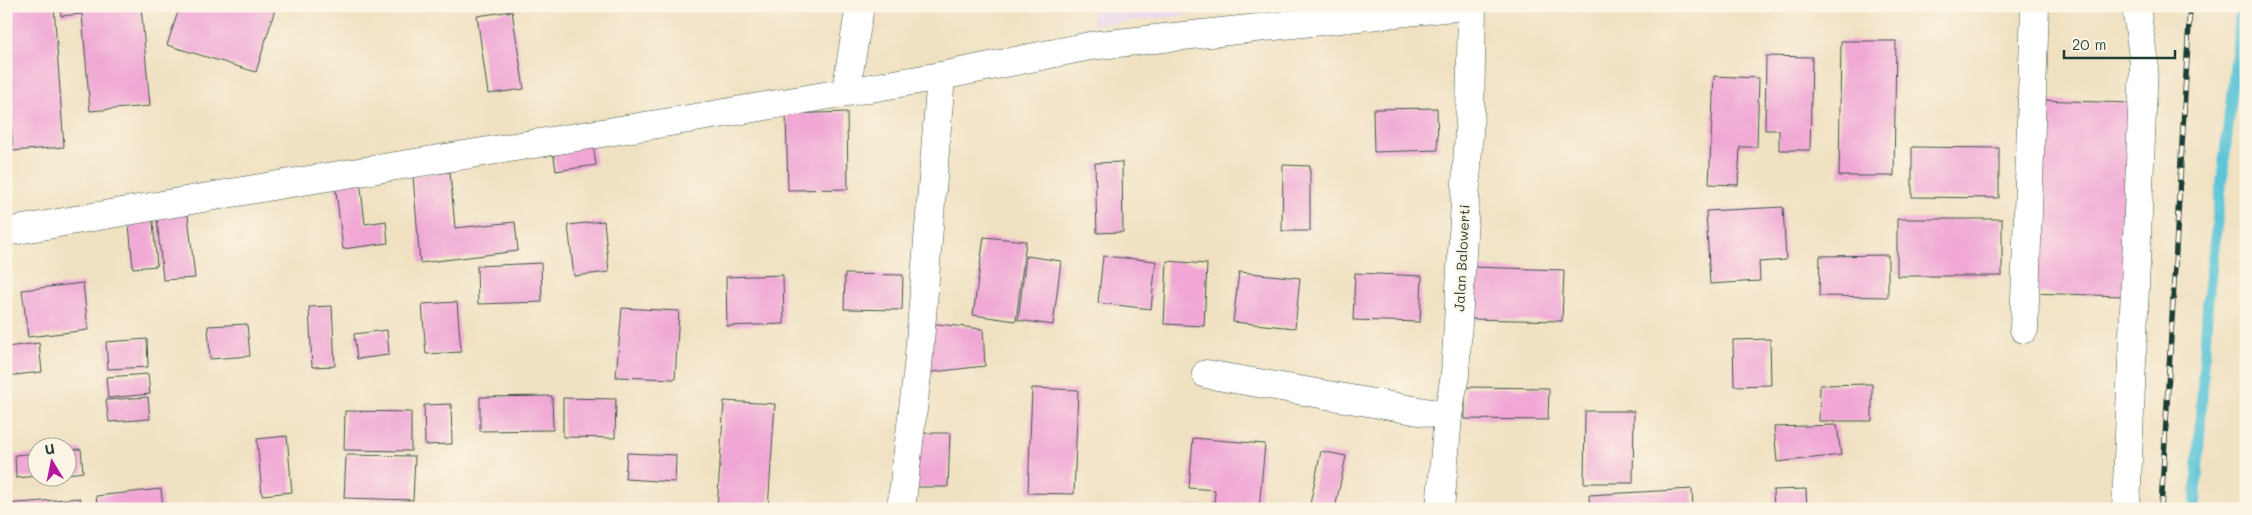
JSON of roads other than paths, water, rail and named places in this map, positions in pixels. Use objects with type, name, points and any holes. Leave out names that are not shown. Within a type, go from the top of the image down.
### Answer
[{"type":"street","points":[[846,91],[860,6]]},
{"type":"street","points":[[6,232],[284,184],[941,76],[1090,46],[1462,6]]},
{"type":"street","name":"Jalan Balowerti","points":[[1440,509],[1448,416],[1455,375],[1470,114],[1472,6]]},
{"type":"street","points":[[2024,329],[2035,6]]},
{"type":"street","points":[[2126,509],[2144,64],[2136,6]]},
{"type":"street","points":[[901,509],[918,366],[941,76]]},
{"type":"street","points":[[1206,374],[1448,416]]},
{"type":"waterway","points":[[2195,509],[2208,299],[2242,6]]},
{"type":"railway","points":[[2161,509],[2190,6]]}]
